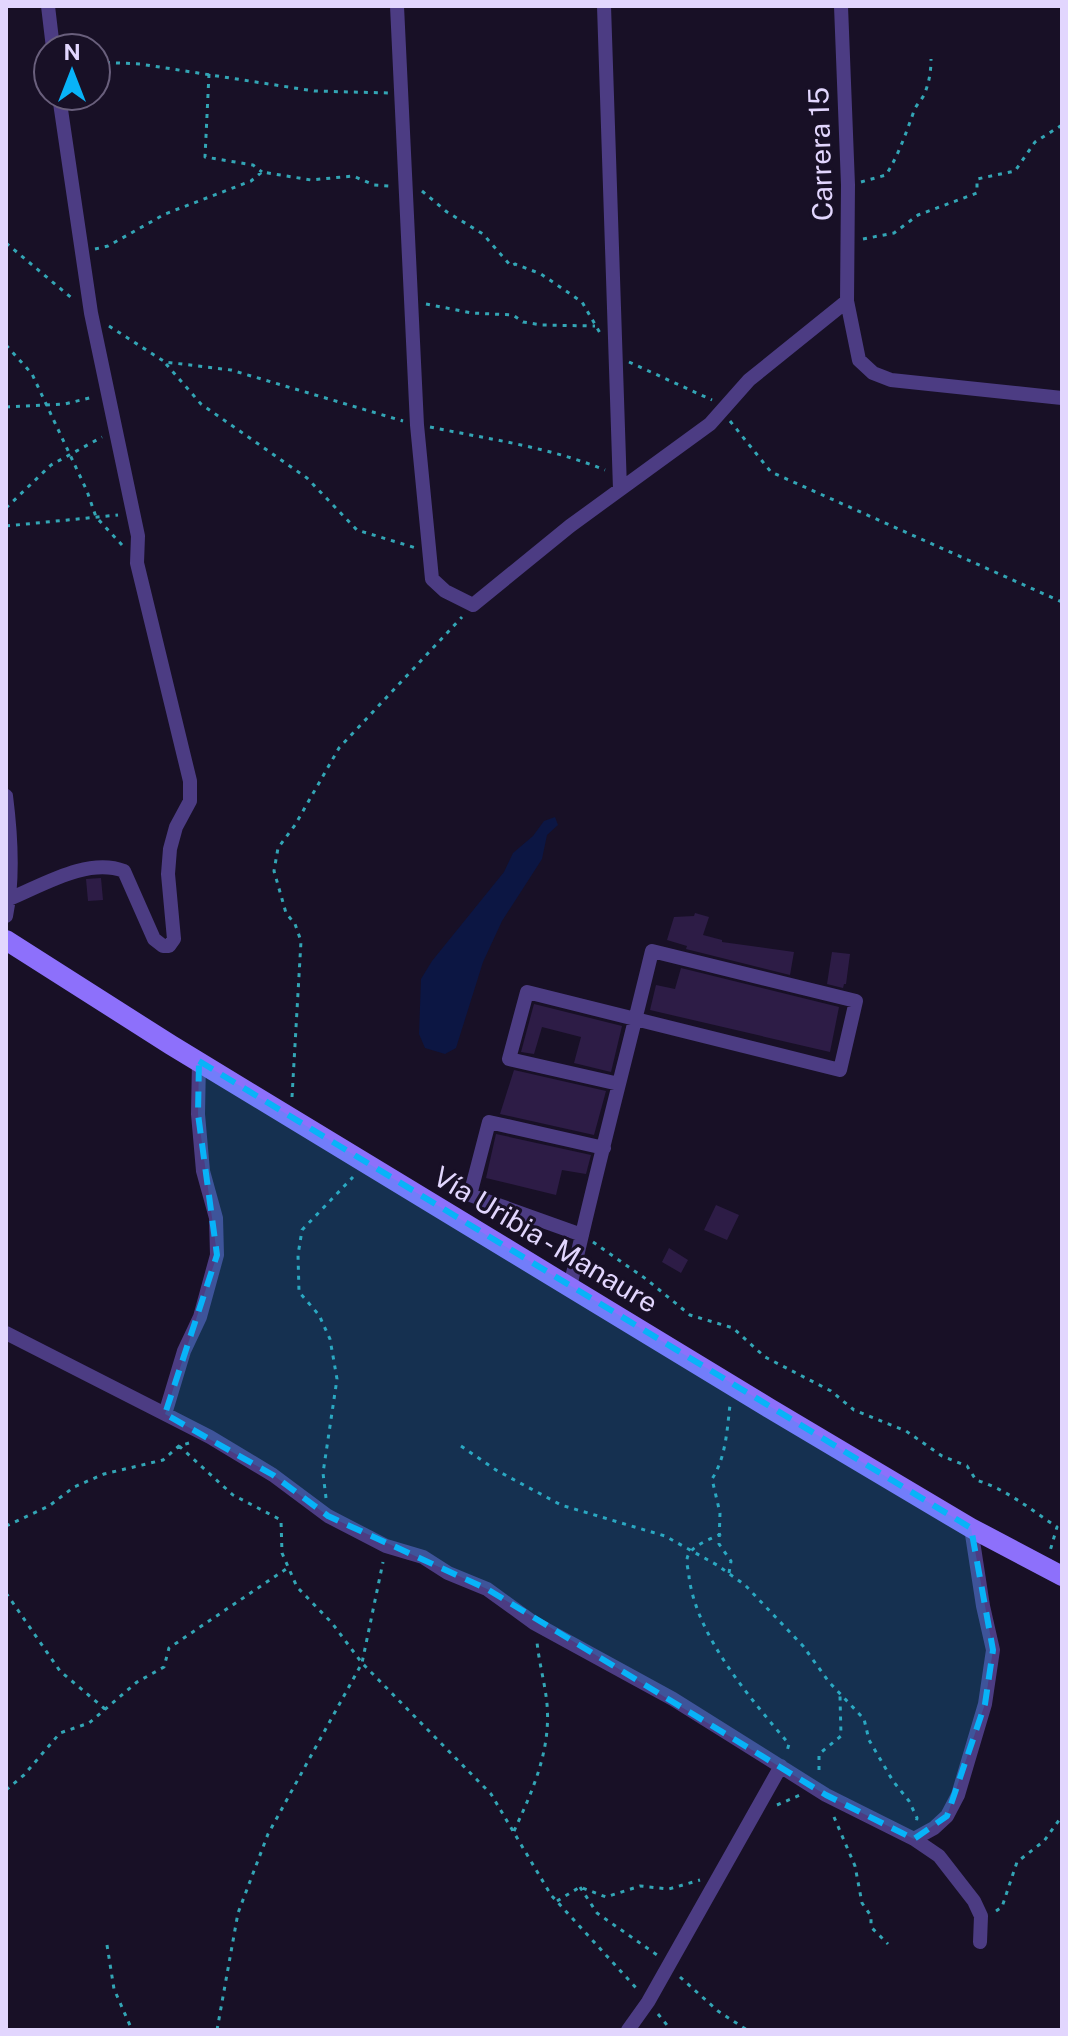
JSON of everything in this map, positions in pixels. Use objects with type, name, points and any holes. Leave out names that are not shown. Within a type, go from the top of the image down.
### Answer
[{"type":"main road","name":"Vía Uribia - Manaure","points":[[6,940],[570,1287],[971,1528],[1054,1571]]},
{"type":"street","points":[[48,6],[51,32]]},
{"type":"street","points":[[397,6],[417,425],[427,552],[432,579],[445,591],[473,605],[619,483],[710,424],[749,380],[847,301]]},
{"type":"street","points":[[604,6],[619,483]]},
{"type":"street","name":"Carrera 15","points":[[841,6],[848,185],[847,301],[859,360],[873,373],[891,380],[1062,398]]},
{"type":"street","points":[[9,899],[64,876],[112,866],[124,871],[154,939],[163,946],[169,946],[174,939],[168,874],[170,849],[176,827],[190,801],[190,781],[137,563],[138,536],[91,313],[61,112]]},
{"type":"street","points":[[6,796],[9,899],[6,916]]},
{"type":"street","points":[[570,1287],[582,1235],[604,1148],[619,1084],[635,1020],[652,951],[856,1001],[840,1070],[635,1020],[527,992],[509,1059],[619,1084]]},
{"type":"street","points":[[165,1414],[184,1351],[200,1317],[217,1255],[216,1218],[201,1157],[199,1061]]},
{"type":"street","points":[[582,1235],[470,1195],[489,1122],[604,1148]]},
{"type":"street","points":[[6,1333],[210,1437],[273,1475],[328,1516],[386,1546],[423,1557],[448,1573],[487,1589],[534,1623],[673,1699],[819,1790],[914,1839],[939,1856],[974,1901],[981,1916],[980,1942]]},
{"type":"street","points":[[914,1839],[934,1828],[947,1816],[958,1795],[985,1704],[993,1650],[971,1528]]},
{"type":"street","points":[[628,2030],[648,2002],[781,1766]]},
{"type":"path","points":[[848,185],[886,175],[911,125],[914,109],[923,97],[931,76],[931,59]]},
{"type":"path","points":[[112,63],[140,64],[314,91],[401,93]]},
{"type":"path","points":[[209,74],[205,157],[253,165],[262,172],[311,180],[353,176],[374,185],[405,180],[421,185],[423,195],[483,234],[511,266],[515,264],[541,274],[582,302],[605,341],[615,349],[622,362],[632,362],[713,401],[771,472],[1062,602]]},
{"type":"path","points":[[848,243],[894,233],[918,215],[977,193],[977,179],[1015,171],[1035,142],[1062,125]]},
{"type":"path","points":[[82,252],[108,246],[165,214],[251,181],[262,172]]},
{"type":"path","points":[[6,243],[91,313],[165,362],[201,404],[307,478],[357,530],[427,552]]},
{"type":"path","points":[[411,302],[472,313],[513,315],[523,322],[542,325],[596,325],[614,333]]},
{"type":"path","points":[[6,345],[32,374],[97,517],[137,563]]},
{"type":"path","points":[[165,362],[231,370],[417,425],[583,461],[619,483]]},
{"type":"path","points":[[6,407],[65,404],[108,393]]},
{"type":"path","points":[[6,508],[51,465],[116,429]]},
{"type":"path","points":[[6,526],[133,514]]},
{"type":"path","points":[[290,1116],[301,941],[295,924],[286,913],[274,871],[278,848],[295,825],[339,748],[473,605]]},
{"type":"path","points":[[1062,610],[1062,656]]},
{"type":"path","points":[[328,1516],[323,1473],[337,1379],[330,1339],[319,1315],[299,1292],[298,1255],[302,1230],[367,1163]]},
{"type":"path","points":[[582,1235],[646,1279],[690,1315],[733,1328],[765,1357],[831,1391],[854,1410],[906,1431],[942,1456],[967,1466],[976,1480],[996,1486],[1057,1527],[1054,1571]]},
{"type":"path","points":[[729,1573],[731,1561],[719,1544],[720,1513],[712,1479],[724,1449],[733,1385]]},
{"type":"path","points":[[6,1526],[49,1506],[74,1487],[104,1474],[163,1460],[179,1446],[210,1437]]},
{"type":"path","points":[[179,1446],[233,1495],[281,1520],[282,1553],[297,1587],[332,1623],[362,1663],[491,1794],[556,1901],[671,2030]]},
{"type":"path","points":[[461,1446],[496,1470],[561,1505],[665,1536],[745,1585],[803,1646],[864,1719],[869,1740],[917,1818],[914,1839]]},
{"type":"path","points":[[721,1534],[691,1550],[686,1559],[692,1595],[706,1633],[715,1643],[727,1667],[789,1744],[787,1751],[797,1758]]},
{"type":"path","points":[[217,2030],[238,1913],[268,1834],[362,1663],[386,1546]]},
{"type":"path","points":[[6,1790],[24,1775],[60,1733],[89,1723],[137,1682],[164,1667],[169,1648],[289,1567]]},
{"type":"path","points":[[6,1593],[60,1671],[105,1709]]},
{"type":"path","points":[[514,1831],[533,1791],[544,1755],[547,1706],[534,1623]]},
{"type":"path","points":[[840,1694],[841,1736],[819,1754],[819,1790],[836,1820],[855,1866],[862,1903],[871,1916],[871,1927],[888,1944]]},
{"type":"path","points":[[807,1765],[819,1770]]},
{"type":"path","points":[[770,1808],[802,1794],[805,1781]]},
{"type":"path","points":[[981,1916],[1002,1907],[1017,1862],[1044,1841],[1062,1816]]},
{"type":"path","points":[[556,1901],[580,1887],[606,1897],[640,1886],[669,1889],[712,1876],[727,1861]]},
{"type":"path","points":[[107,1945],[114,1989],[132,2030]]},
{"type":"highlighted area","points":[[199,1061],[733,1385],[971,1528],[993,1650],[985,1704],[947,1816],[914,1839],[826,1795],[487,1589],[328,1516],[273,1475],[165,1414],[217,1255],[198,1114]]},
{"type":"shaded area","points":[[555,817],[558,825],[547,835],[542,859],[502,921],[483,962],[456,1048],[445,1054],[425,1048],[419,1034],[421,979],[504,872],[513,853],[533,836],[544,821]]},
{"type":"building","points":[[101,878],[103,900],[88,901],[86,879]]},
{"type":"building","points":[[695,913],[709,917],[703,935],[722,942],[794,952],[790,975],[686,949],[687,946],[667,940],[674,917],[694,916]]},
{"type":"building","points":[[832,952],[850,954],[843,988],[827,984]]},
{"type":"building","points":[[681,968],[839,1007],[830,1052],[650,1010],[656,985],[675,989]]},
{"type":"building","points":[[534,1004],[622,1026],[611,1072],[574,1063],[581,1037],[542,1027],[534,1054],[521,1052]]},
{"type":"building","points":[[514,1070],[606,1091],[594,1135],[500,1114]]},
{"type":"building","points":[[496,1134],[591,1155],[586,1174],[562,1170],[556,1195],[486,1178]]},
{"type":"building","points":[[716,1205],[739,1215],[727,1240],[704,1230]]},
{"type":"building","points":[[669,1248],[688,1260],[681,1273],[662,1262]]}]
